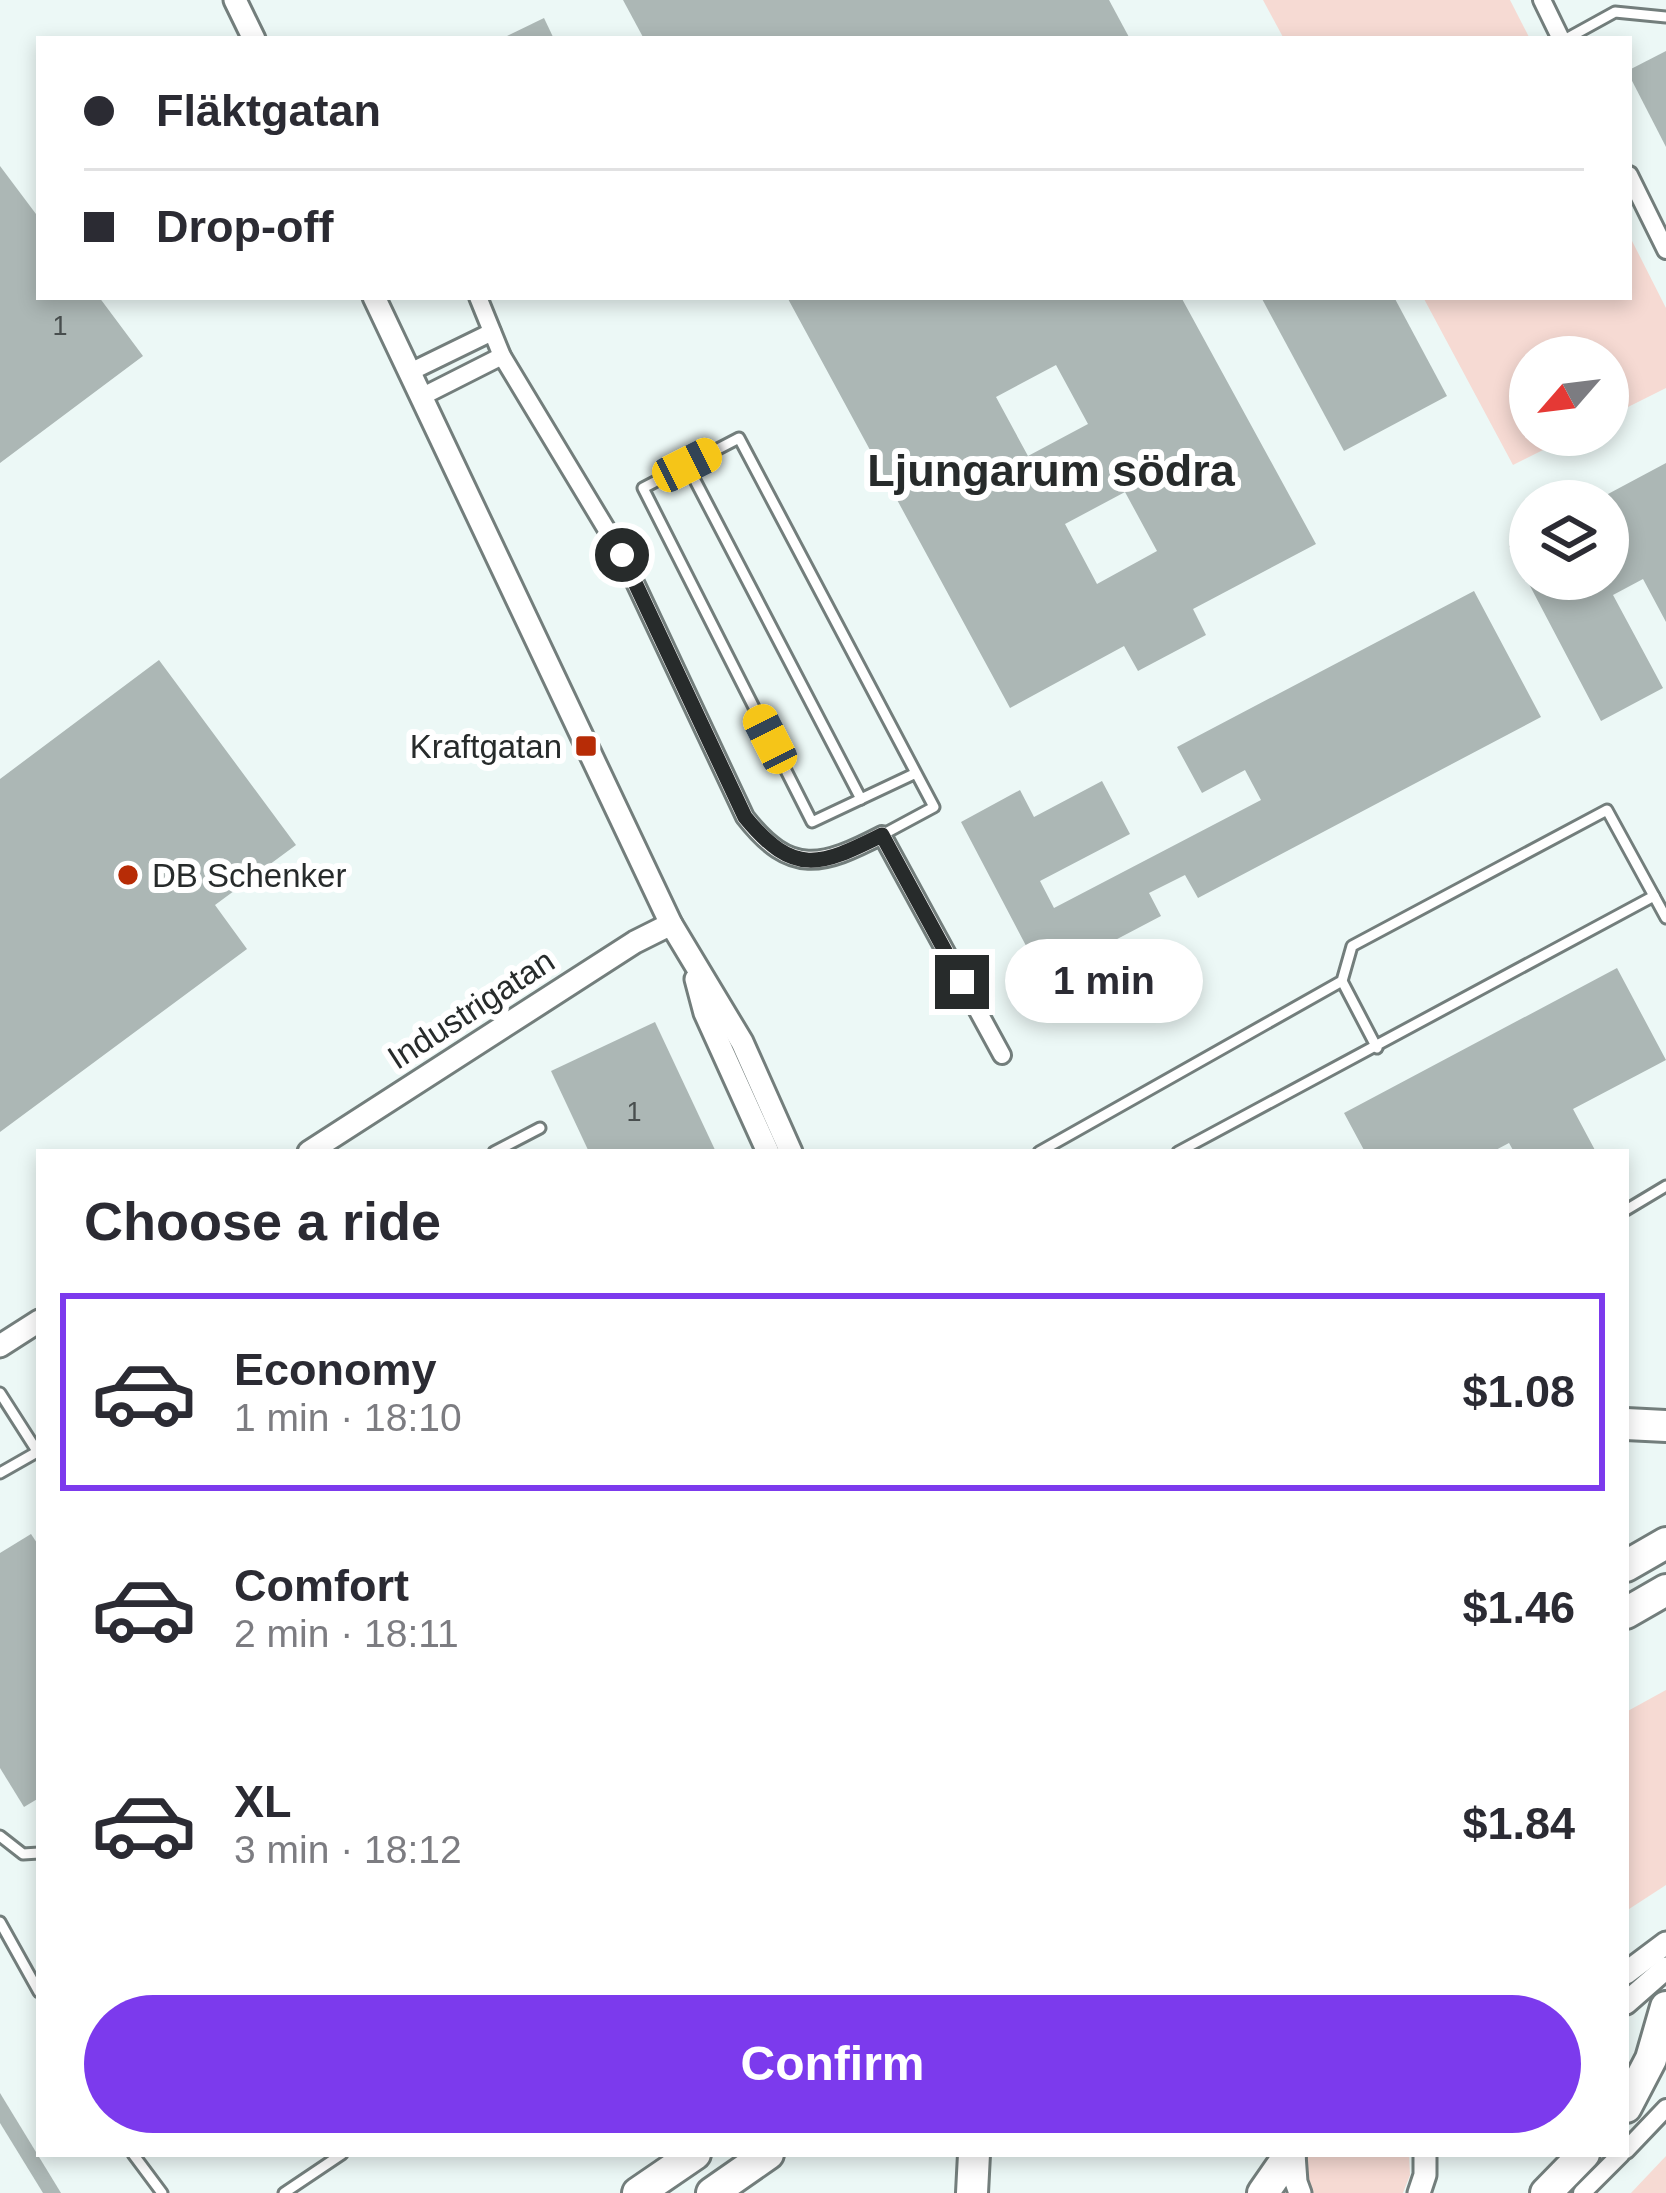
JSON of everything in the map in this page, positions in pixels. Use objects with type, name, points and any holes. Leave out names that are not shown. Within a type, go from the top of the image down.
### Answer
[{"type":"highway","points":[[1629,1424],[1666,1426]]},
{"type":"highway","points":[[1629,1564],[1666,1543]]},
{"type":"highway","points":[[1629,1611],[1666,1590]]},
{"type":"highway","points":[[1629,2101],[1651,2059],[1666,2007]]},
{"type":"highway","points":[[638,2193],[691,2157]]},
{"type":"highway","points":[[712,2193],[764,2157]]},
{"type":"highway","points":[[972,2193],[974,2157]]},
{"type":"highway","points":[[1263,2193],[1290,2157]]},
{"type":"highway","points":[[1546,2193],[1581,2157]]},
{"type":"street","points":[[236,0],[253,36]]},
{"type":"street","points":[[1542,0],[1561,36]]},
{"type":"street","points":[[1632,181],[1666,250]]},
{"type":"street","points":[[375,300],[671,924],[742,1042],[790,1149]]},
{"type":"street","points":[[479,300],[502,356],[622,555],[745,817],[771,846],[811,862],[838,858],[882,835],[1002,1055]]},
{"type":"street","points":[[410,372],[492,332]]},
{"type":"street","points":[[421,397],[502,356]]},
{"type":"street","name":"Industrigatan","points":[[317,1149],[343,1140],[635,942],[671,924]]},
{"type":"street","points":[[693,967],[705,1013],[767,1149]]},
{"type":"street","points":[[0,1346],[36,1323]]},
{"type":"street","points":[[1629,1971],[1666,1943]]},
{"type":"street","points":[[1629,2000],[1666,1969]]},
{"type":"street","points":[[1629,2147],[1666,2108]]},
{"type":"street","points":[[1292,2157],[1300,2193]]},
{"type":"street","points":[[1582,2193],[1619,2157]]},
{"type":"lane","points":[[1608,0],[1615,12]]},
{"type":"lane","points":[[1569,36],[1615,12],[1666,17]]},
{"type":"lane","points":[[882,835],[934,808],[916,773],[739,438],[644,488],[812,822],[916,773]]},
{"type":"lane","points":[[687,465],[861,799]]},
{"type":"lane","points":[[1377,1048],[1342,981],[1352,946],[1607,810],[1666,918]]},
{"type":"lane","points":[[1184,1149],[1654,896]]},
{"type":"lane","points":[[1044,1149],[1342,981]]},
{"type":"lane","points":[[500,1149],[540,1128]]},
{"type":"lane","points":[[1629,1208],[1666,1186]]},
{"type":"lane","points":[[0,1394],[36,1450]]},
{"type":"lane","points":[[0,1473],[36,1454]]},
{"type":"lane","points":[[0,1836],[23,1854],[36,1852]]},
{"type":"lane","points":[[0,1922],[36,1987]]},
{"type":"lane","points":[[135,2157],[162,2193]]},
{"type":"lane","points":[[284,2193],[338,2157]]},
{"type":"shaded area","points":[[1263,0],[1510,0],[1528,36],[1282,36]]},
{"type":"shaded area","points":[[1632,241],[1666,308],[1666,388],[1629,406],[1629,336],[1509,336],[1509,456],[1531,456],[1513,465],[1425,300],[1632,300]]},
{"type":"shaded area","points":[[1666,1690],[1666,1885],[1629,1909],[1629,1710]]},
{"type":"shaded area","points":[[1666,2156],[1666,2193],[1631,2193]]},
{"type":"shaded area","points":[[1306,2157],[1409,2157],[1410,2175],[1403,2193],[1313,2193]]},
{"type":"building","points":[[623,0],[1109,0],[1128,36],[642,36]]},
{"type":"building","points":[[544,18],[553,36],[507,36]]},
{"type":"building","points":[[1666,51],[1666,147],[1632,81],[1632,68]]},
{"type":"building","points":[[0,166],[36,214],[36,300],[101,300],[143,356],[0,463]]},
{"type":"building","points":[[789,300],[1183,300],[1316,544],[1193,609],[1206,635],[1138,671],[1124,646],[1010,708]],"holes":[[[1056,365],[1088,424],[1028,456],[996,397]],[[1125,492],[1157,551],[1097,584],[1065,524]]]},
{"type":"building","points":[[1263,300],[1396,300],[1447,396],[1344,451]]},
{"type":"building","points":[[1666,463],[1666,622],[1643,579],[1629,586],[1629,483]]},
{"type":"building","points":[[1474,591],[1541,717],[1198,898],[1185,875],[1149,893],[1161,916],[1043,978],[961,822],[1020,790],[1034,817],[1102,781],[1130,834],[1040,881],[1054,908],[1261,800],[1245,770],[1202,793],[1177,747]]},
{"type":"building","points":[[1537,600],[1616,600],[1663,688],[1601,721]]},
{"type":"building","name":"DB Schenker","points":[[159,660],[296,845],[215,905],[247,949],[0,1132],[0,779]]},
{"type":"building","points":[[1617,968],[1666,1060],[1573,1109],[1594,1149],[1512,1149],[1509,1143],[1498,1149],[1363,1149],[1344,1113]]},
{"type":"building","points":[[655,1022],[715,1149],[588,1149],[551,1071]]},
{"type":"building","points":[[31,1534],[36,1542],[36,1800],[24,1807],[0,1768],[0,1553]]},
{"type":"building","points":[[0,2093],[61,2193],[43,2193],[0,2123]]},
{"type":"place","name":"Kraftgatan","points":[[586,746]]},
{"type":"place","name":"DB Schenker","points":[[128,875]]},
{"type":"district","name":"Ljungarum södra","points":[[1051,470]]},
{"type":"route","points":[[622,555],[734,796],[756,831],[771,846],[811,862],[838,858],[882,835],[962,982]]}]
